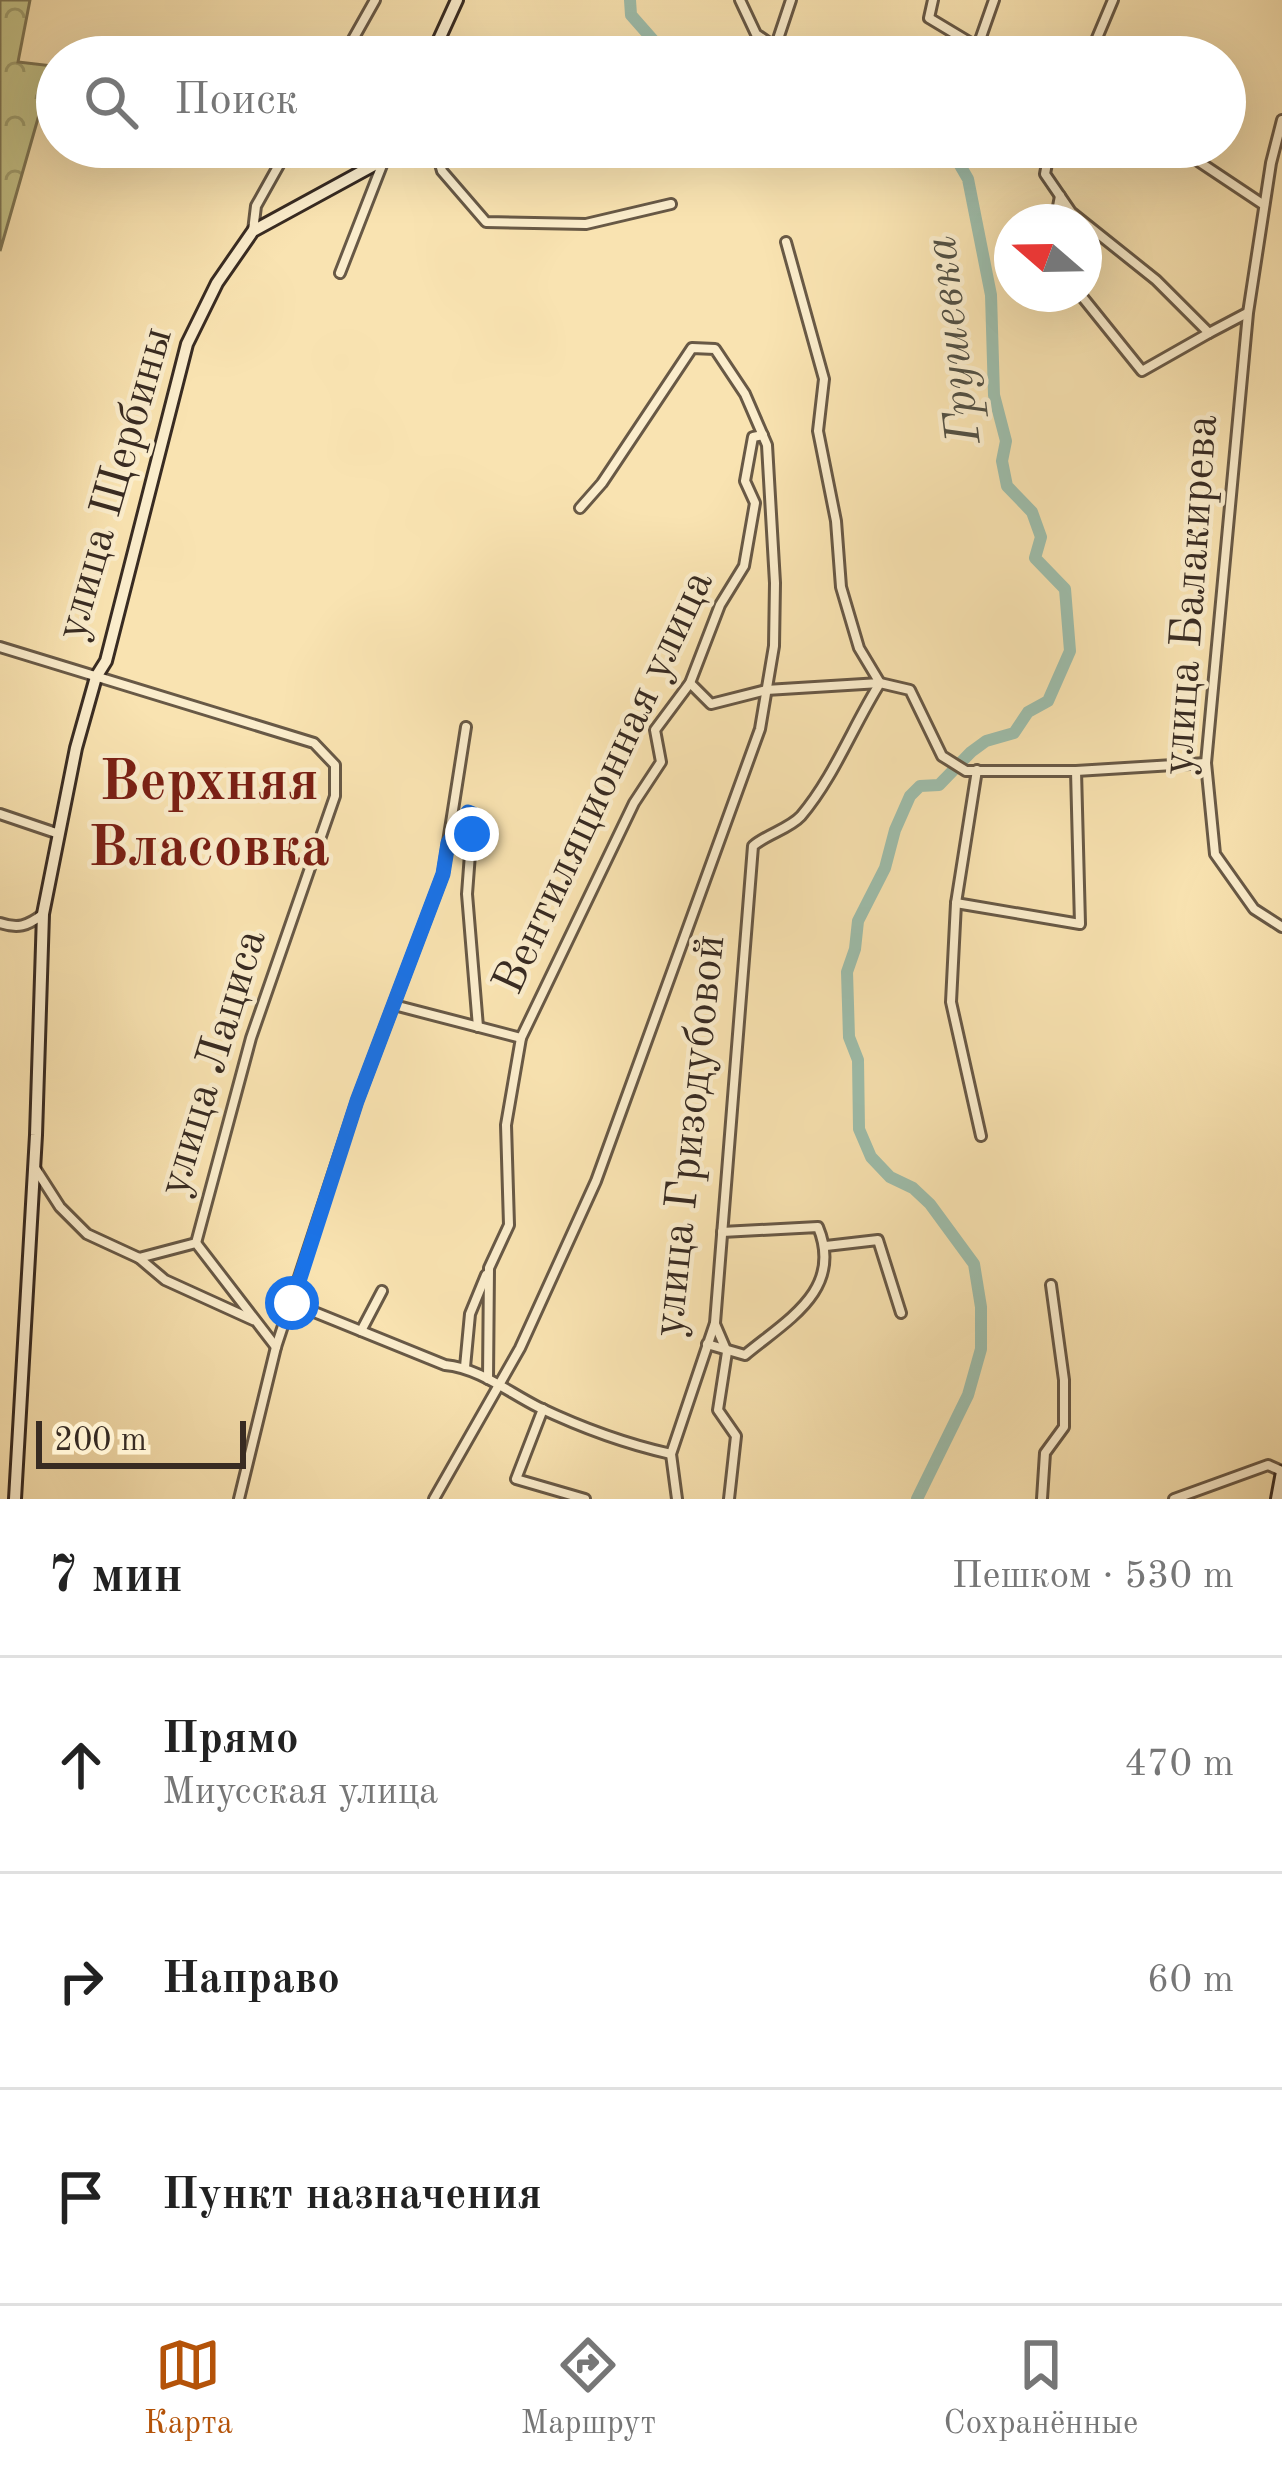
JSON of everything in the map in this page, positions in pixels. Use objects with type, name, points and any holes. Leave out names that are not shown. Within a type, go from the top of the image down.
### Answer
[{"type":"street","points":[[355,36],[375,0]]},
{"type":"street","points":[[441,36],[457,0]]},
{"type":"street","points":[[740,0],[758,36]]},
{"type":"street","points":[[779,36],[791,0]]},
{"type":"street","points":[[932,0],[929,18],[960,36]]},
{"type":"street","points":[[981,36],[994,0]]},
{"type":"street","points":[[1098,36],[1113,0]]},
{"type":"street","name":"улица Балакирева","points":[[1282,120],[1268,178],[1248,313],[1206,763],[1215,854],[1254,908],[1282,926]]},
{"type":"street","points":[[253,230],[256,206],[277,168]]},
{"type":"street","name":"улица Щербины","points":[[15,1499],[43,914],[76,748],[96,677],[106,662],[187,344],[217,283],[253,230],[361,168]]},
{"type":"street","points":[[340,273],[381,168]]},
{"type":"street","points":[[441,168],[486,222],[586,224],[671,204]]},
{"type":"street","points":[[1046,168],[1045,174],[1071,212],[1156,280],[1209,333]]},
{"type":"street","points":[[1208,168],[1264,205]]},
{"type":"street","points":[[1268,178],[1282,169]]},
{"type":"street","points":[[1058,204],[1060,196]]},
{"type":"street","points":[[786,242],[824,379],[818,431],[836,521],[841,587],[859,648],[880,683]]},
{"type":"street","points":[[1094,312],[1142,371],[1248,313]]},
{"type":"street","points":[[434,1499],[499,1387],[596,1180],[760,729],[774,646],[767,445],[745,394],[716,349],[692,349],[580,508]]},
{"type":"street","name":"Вентиляционная улица","points":[[465,1367],[470,1314],[509,1225],[506,1125],[521,1038],[634,803],[661,762],[656,730],[690,683],[720,605],[744,566],[755,503],[745,481],[747,451],[753,436],[763,435]]},
{"type":"street","points":[[0,647],[96,677]]},
{"type":"street","name":"улица Лациса","points":[[96,677],[314,743],[335,765],[335,796],[251,1038],[196,1243]]},
{"type":"street","points":[[690,683],[712,704],[766,690],[880,683],[910,690],[942,756],[966,771],[1076,771],[1206,763]]},
{"type":"street","name":"улица Гризодубовой","points":[[676,1499],[670,1454],[715,1323],[753,847],[797,820],[833,769],[880,683]]},
{"type":"street","points":[[239,1499],[276,1346],[357,1101],[443,874],[466,727]]},
{"type":"street","points":[[977,770],[956,903],[951,1002],[981,1136]]},
{"type":"street","points":[[956,903],[1080,924],[1076,771]]},
{"type":"street","points":[[448,843],[468,812],[473,814],[467,894],[478,1027]]},
{"type":"street","points":[[0,814],[60,835]]},
{"type":"street","points":[[0,923],[14,928],[43,914]]},
{"type":"street","points":[[394,1004],[521,1038]]},
{"type":"street","points":[[34,1166],[60,1207],[88,1234],[140,1258],[165,1280],[254,1321]]},
{"type":"street","points":[[707,1344],[745,1355],[808,1304],[823,1276],[826,1246],[818,1228],[722,1232]]},
{"type":"street","points":[[826,1246],[878,1240],[902,1313]]},
{"type":"street","points":[[140,1258],[196,1243],[276,1346]]},
{"type":"street","name":"Вентиляционная улица","points":[[488,1379],[489,1268]]},
{"type":"street","points":[[1042,1499],[1045,1453],[1064,1427],[1064,1380],[1051,1285]]},
{"type":"street","points":[[362,1331],[382,1291]]},
{"type":"street","points":[[292,1303],[445,1365],[465,1367],[543,1409],[635,1446],[670,1454]]},
{"type":"street","points":[[715,1323],[727,1352],[718,1410],[736,1436],[729,1499]]},
{"type":"street","points":[[543,1409],[516,1479],[585,1499]]},
{"type":"street","points":[[1174,1499],[1268,1465],[1282,1471],[1277,1499]]},
{"type":"green space","points":[[0,0],[30,0],[18,62],[36,64],[36,125],[0,251]]},
{"type":"waterway","name":"Грушевка","points":[[630,0],[631,15],[650,36]]},
{"type":"waterway","name":"Грушевка","points":[[917,1499],[968,1395],[981,1349],[981,1307],[974,1264],[930,1204],[913,1188],[890,1177],[871,1157],[859,1129],[858,1060],[849,1037],[847,972],[858,921],[885,868],[910,796],[920,786],[939,785],[986,741],[1014,733],[1028,712],[1048,701],[1070,651],[1065,589],[1035,558],[1041,537],[1032,512],[1007,486],[1002,461],[1006,441],[994,395],[991,295],[968,179],[962,168]]},
{"type":"district","name":"Верхняя Власовка","points":[[209,817]]},
{"type":"route","points":[[292,1303],[357,1101],[443,874],[448,843],[468,812],[473,814],[472,834]]}]
